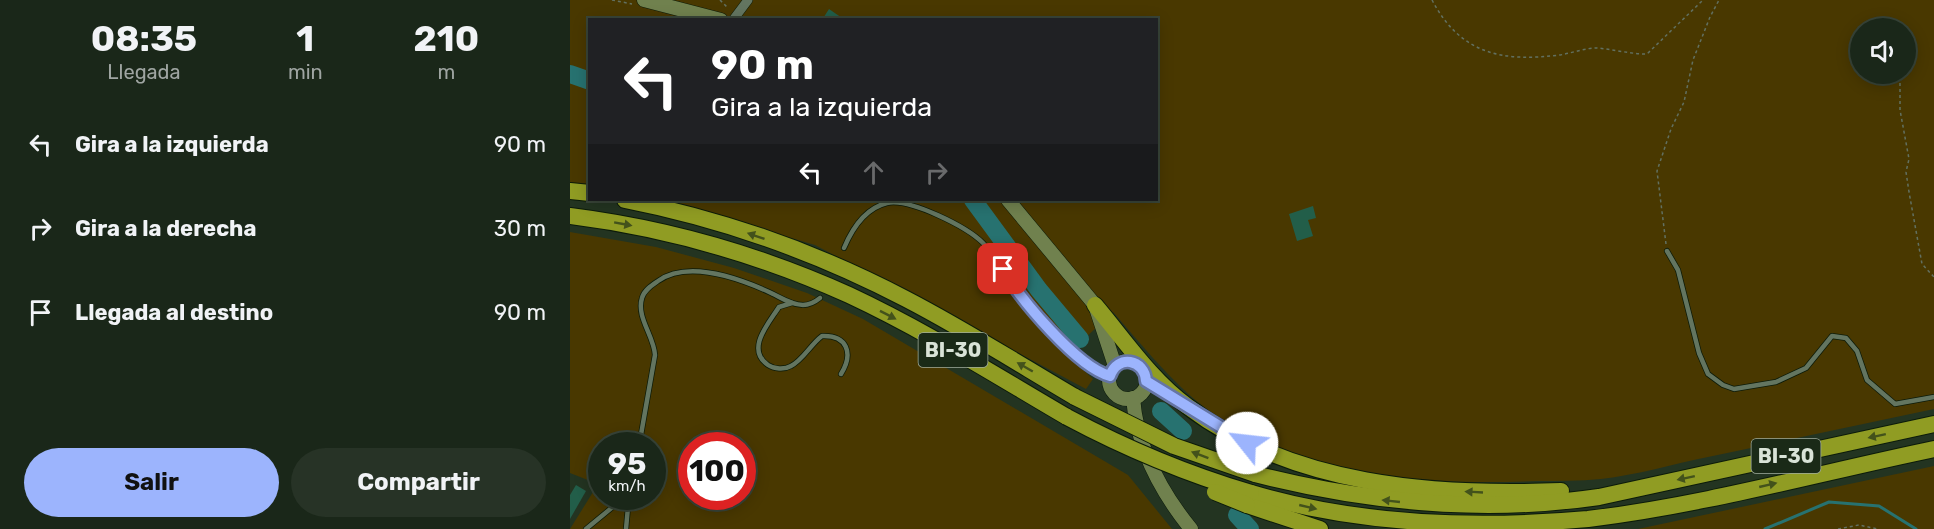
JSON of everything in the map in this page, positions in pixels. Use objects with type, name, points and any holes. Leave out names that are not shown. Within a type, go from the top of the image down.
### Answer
[{"type":"highway","points":[[570,191],[588,193]]},
{"type":"highway","name":"BI-30","points":[[629,201],[751,234],[844,270],[944,320],[1075,397],[1174,446],[1255,474],[1365,498],[1462,506],[1575,501],[1934,424]]},
{"type":"highway","name":"BI-30","points":[[570,216],[633,226],[695,240],[802,276],[913,328],[1099,434],[1122,451],[1169,475],[1249,499],[1374,518],[1482,525],[1590,519],[1690,502],[1934,449]]},
{"type":"highway","points":[[1095,304],[1177,398]]},
{"type":"highway","points":[[1146,381],[1177,398],[1227,432],[1268,452],[1359,478],[1424,488],[1480,493],[1637,489]]},
{"type":"highway","points":[[1249,499],[1320,529]]},
{"type":"highway","points":[[1596,529],[1690,502]]},
{"type":"main road","points":[[644,0],[713,18]]},
{"type":"main road","points":[[1009,201],[1095,304],[1109,382],[1115,393],[1120,397],[1133,398],[1142,392],[1146,381],[1141,366],[1131,361],[1122,362],[1109,372]]},
{"type":"main road","points":[[1111,323],[1131,361]]},
{"type":"main road","points":[[1133,398],[1134,413],[1149,461],[1166,494],[1191,529]]},
{"type":"street","points":[[734,17],[748,0]]},
{"type":"lane","points":[[844,248],[860,221],[888,201],[935,214],[971,232],[993,255],[1014,288],[1073,353],[1109,372]]},
{"type":"lane","points":[[1666,251],[1678,270],[1699,353],[1708,374],[1723,385],[1734,389],[1776,382],[1806,368],[1832,336],[1846,338],[1857,351],[1867,380],[1895,404],[1934,397]]},
{"type":"lane","points":[[641,432],[655,356],[653,341],[642,310],[642,298],[651,285],[673,273],[703,273],[751,284],[792,303],[804,306],[820,298]]},
{"type":"lane","points":[[792,303],[779,307],[762,334],[758,345],[760,357],[772,367],[786,368],[795,363],[822,336],[837,337],[846,344],[848,352],[848,362],[841,374]]},
{"type":"lane","points":[[586,529],[610,510]]},
{"type":"lane","points":[[626,529],[627,510]]},
{"type":"path","points":[[720,0],[734,17]]},
{"type":"path","points":[[1432,0],[1457,34],[1482,51],[1506,57],[1537,58],[1594,48],[1647,54],[1703,0]]},
{"type":"path","points":[[1666,251],[1657,171],[1671,129],[1684,102],[1693,60],[1719,0]]},
{"type":"path","points":[[1900,84],[1900,110],[1909,159],[1906,172],[1909,192],[1922,264],[1934,277]]},
{"type":"path","points":[[1838,529],[1859,525],[1878,529]]},
{"type":"shaded area","points":[[570,0],[1934,0],[1934,409],[1601,479],[1459,482],[1379,475],[1340,468],[1302,457],[1265,443],[1213,414],[1153,358],[1113,312],[1067,355],[1093,379],[1086,389],[815,245],[664,201],[1158,201],[1158,18],[588,18],[588,186],[570,183]]},
{"type":"shaded area","points":[[570,232],[656,247],[734,268],[807,293],[863,319],[1128,475],[1172,529],[570,529],[588,500],[588,510],[666,510],[666,432],[588,432],[588,480],[570,473]]},
{"type":"shaded area","points":[[1934,466],[1934,529],[1638,529]]},
{"type":"building","points":[[829,9],[842,18],[823,18]]},
{"type":"building","points":[[1313,206],[1316,218],[1308,220],[1313,236],[1297,241],[1289,214]]},
{"type":"building","points":[[576,485],[586,491],[570,519],[570,495]]},
{"type":"waterway","points":[[570,74],[588,80]]},
{"type":"waterway","points":[[974,201],[1039,290],[1080,339]]},
{"type":"waterway","points":[[1161,411],[1183,431]]},
{"type":"waterway","points":[[1765,529],[1829,502],[1879,506],[1916,529]]},
{"type":"waterway","points":[[1237,515],[1250,529]]},
{"type":"route","points":[[1003,269],[1014,288],[1036,314],[1073,353],[1096,372],[1110,376],[1115,366],[1122,362],[1136,363],[1144,370],[1146,381],[1247,443]]}]
